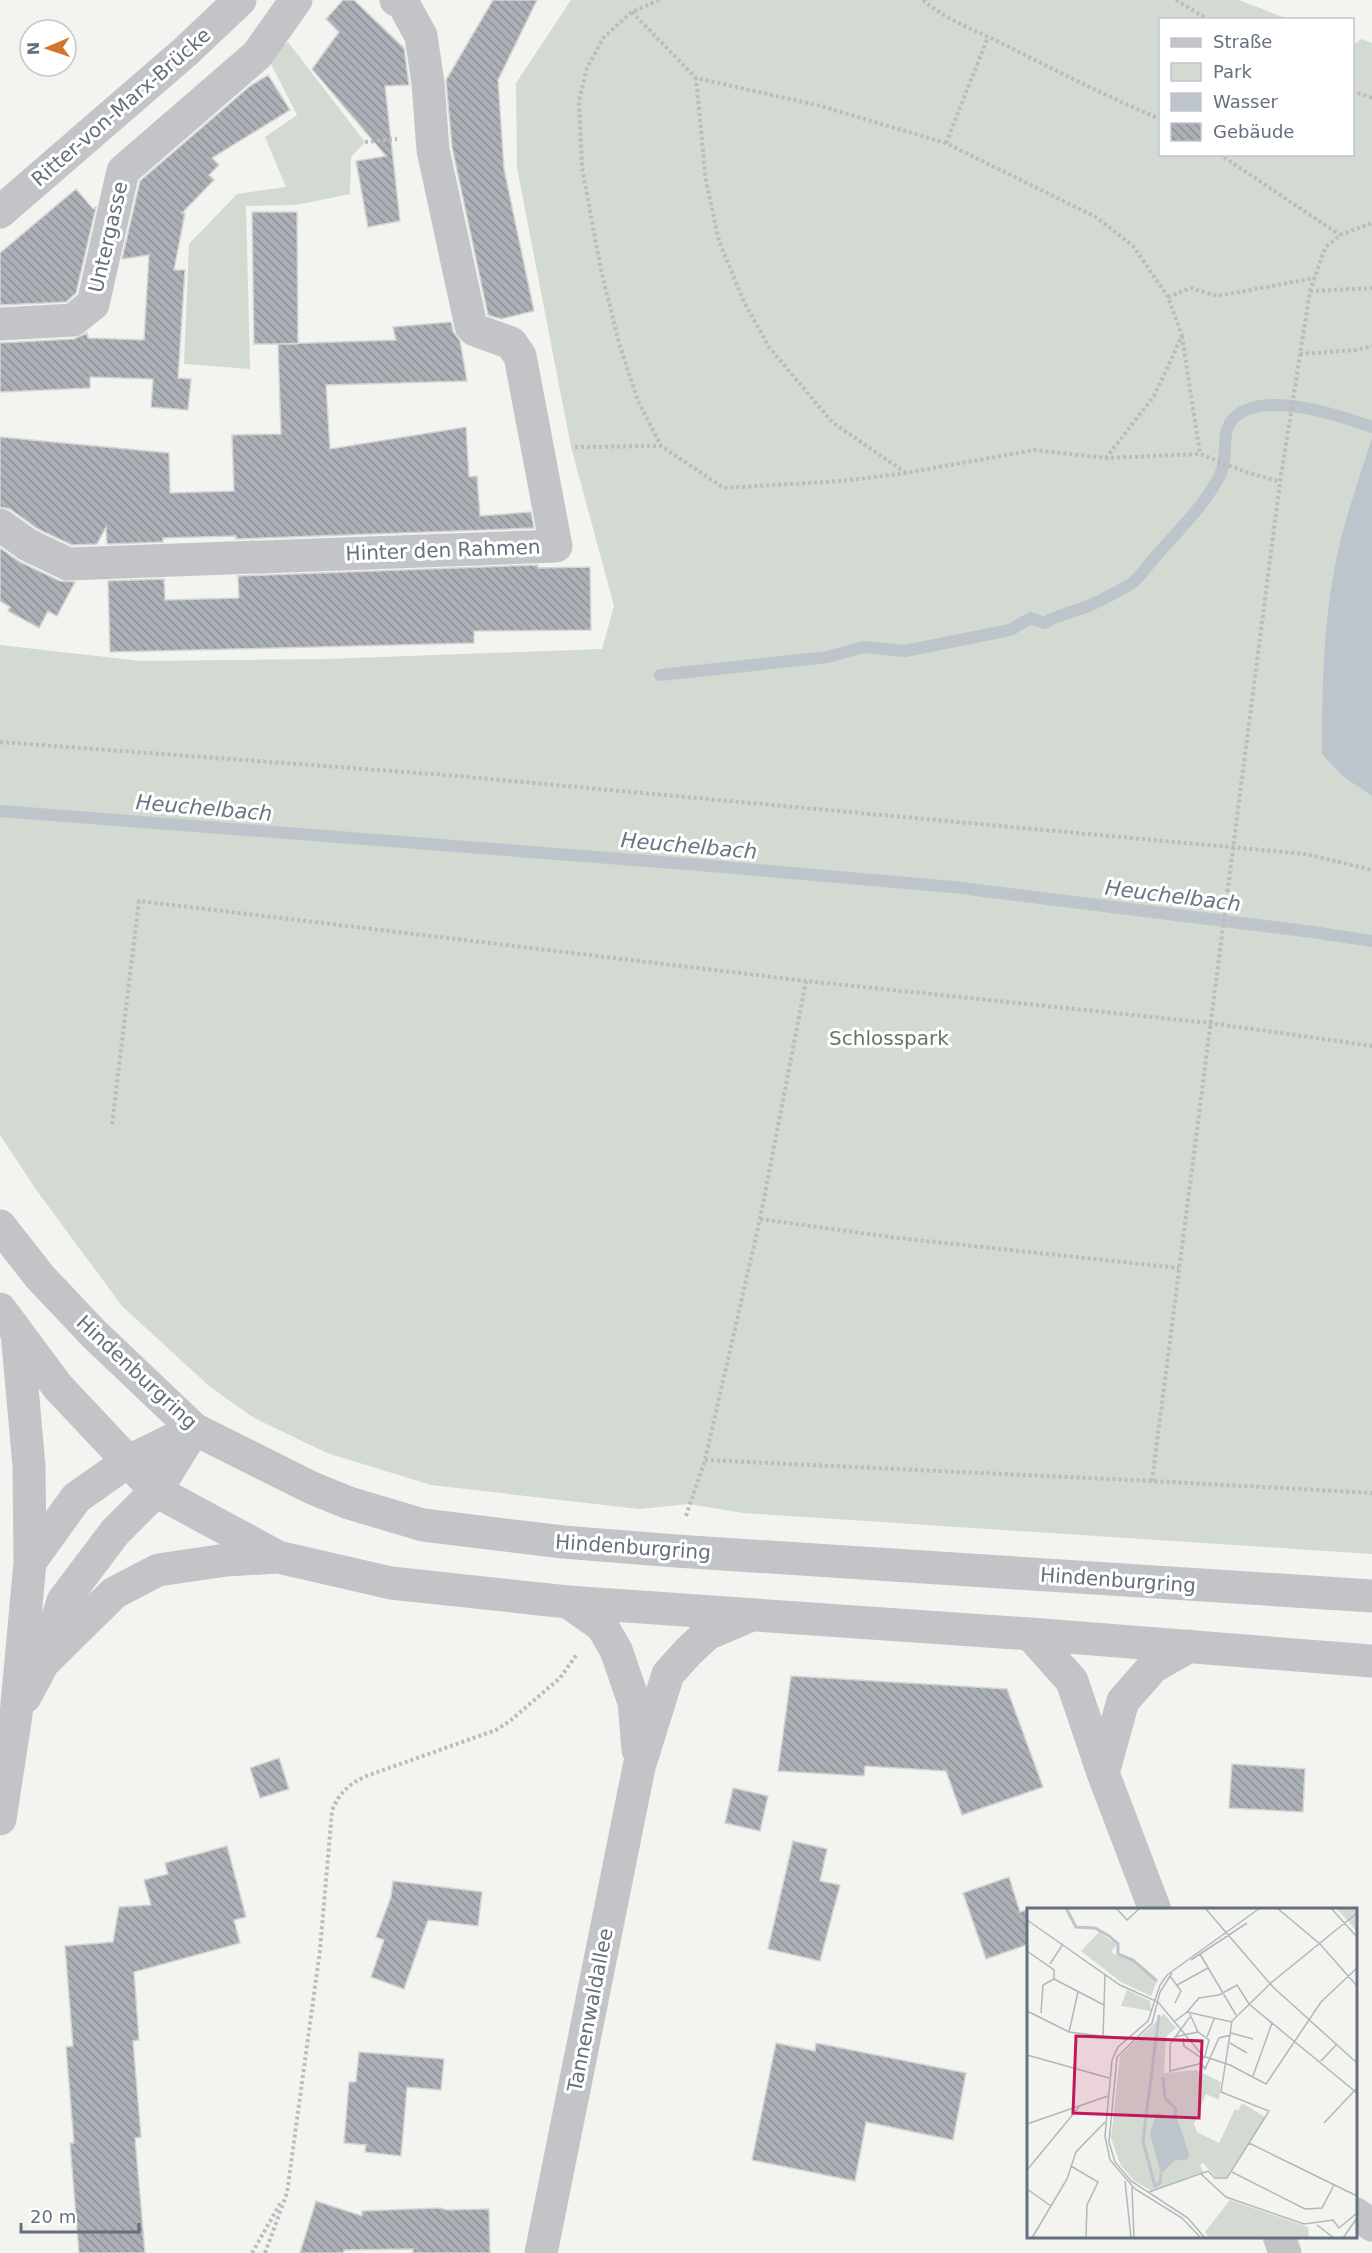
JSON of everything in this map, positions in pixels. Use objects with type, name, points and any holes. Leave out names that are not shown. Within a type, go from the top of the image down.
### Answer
[{"type":"street","name":"Ritter-von-Marx-Brücke","points":[[0,212],[185,52],[240,0]]},
{"type":"street","name":"Untergasse","points":[[0,324],[73,320],[93,304],[123,171],[257,55],[296,0]]},
{"type":"street","name":"Hinter den Rahmen","points":[[0,525],[28,545],[68,564],[556,546],[520,356],[512,343],[475,330],[471,326],[433,150],[428,83],[421,36],[402,1]]},
{"type":"street","name":"Hindenburgring","points":[[0,1226],[40,1277],[94,1334],[194,1429],[312,1488],[349,1503],[423,1525],[563,1542],[676,1551],[1372,1596]]},
{"type":"street","points":[[8,1321],[58,1387],[156,1491],[278,1557],[392,1583],[568,1602],[1372,1660]]},
{"type":"street","points":[[8,1321],[29,1466],[30,1562],[16,1715]]},
{"type":"street","points":[[30,1562],[75,1498],[127,1462],[194,1429]]},
{"type":"street","points":[[0,1819],[4,1754],[16,1715],[43,1663],[63,1601],[115,1532],[156,1491],[194,1429]]},
{"type":"street","points":[[43,1663],[114,1593],[158,1570],[226,1560],[278,1557]]},
{"type":"street","name":"Tannenwaldallee","points":[[568,1602],[602,1626],[616,1650],[634,1702],[639,1767]]},
{"type":"street","name":"Tannenwaldallee","points":[[541,2253],[639,1767],[668,1674],[708,1634],[753,1614]]},
{"type":"street","points":[[1030,1634],[1072,1681],[1103,1773],[1154,1908]]},
{"type":"street","points":[[1103,1773],[1123,1701],[1153,1667],[1190,1646]]},
{"type":"street","points":[[1357,2215],[1372,2225]]},
{"type":"street","points":[[1280,2238],[1285,2253]]},
{"type":"path","points":[[659,0],[633,12],[604,37],[587,68],[579,101],[582,168],[601,270],[619,344],[638,401],[662,446],[724,488],[842,481],[906,473],[1034,450],[1106,458],[1200,454],[1280,482]]},
{"type":"path","points":[[923,0],[956,23],[1098,92],[1159,118]]},
{"type":"path","points":[[1176,0],[1206,18]]},
{"type":"path","points":[[633,12],[696,78],[818,105],[946,143],[1096,217],[1133,246],[1168,297],[1182,336],[1200,454]]},
{"type":"path","points":[[946,143],[988,37]]},
{"type":"path","points":[[696,78],[706,181],[718,241],[744,302],[770,347],[832,422],[906,473]]},
{"type":"path","points":[[1354,91],[1372,98]]},
{"type":"path","points":[[1222,156],[1340,235]]},
{"type":"path","points":[[1152,1481],[1280,482],[1310,291],[1325,249],[1340,235],[1372,223]]},
{"type":"path","points":[[1168,297],[1191,288],[1217,296],[1315,278]]},
{"type":"path","points":[[1310,291],[1372,288]]},
{"type":"path","points":[[1106,458],[1154,396],[1182,336]]},
{"type":"path","points":[[1300,354],[1356,350],[1372,346]]},
{"type":"path","points":[[571,447],[662,446]]},
{"type":"path","points":[[0,742],[446,775],[1306,854],[1372,870]]},
{"type":"path","points":[[112,1124],[139,901],[806,981],[1210,1023],[1372,1046]]},
{"type":"path","points":[[683,1527],[705,1460],[760,1220],[806,981]]},
{"type":"path","points":[[760,1220],[898,1238],[1179,1268]]},
{"type":"path","points":[[705,1460],[1372,1493]]},
{"type":"path","points":[[265,2253],[287,2193],[320,1950],[332,1811],[335,1804],[349,1785],[366,1776],[496,1730],[510,1721],[560,1678],[583,1647]]},
{"type":"path","points":[[252,2253],[287,2193]]},
{"type":"green space","name":"Schlosspark","points":[[571,0],[1239,0],[1285,18],[1159,18],[1159,156],[1354,156],[1354,44],[1361,39],[1372,43],[1372,1554],[743,1513],[689,1504],[639,1509],[431,1485],[327,1453],[254,1418],[209,1386],[122,1306],[37,1191],[0,1135],[0,645],[141,661],[326,659],[602,649],[614,606],[571,447],[517,168],[516,83]]},
{"type":"green space","points":[[288,42],[365,142],[351,157],[350,194],[296,205],[246,206],[250,369],[184,364],[189,244],[237,194],[286,187],[265,137],[297,115],[268,58]]},
{"type":"water","points":[[1372,438],[1372,796],[1344,777],[1322,754],[1322,708],[1327,617],[1334,571],[1341,537]]},
{"type":"building","points":[[343,0],[354,0],[404,48],[409,85],[385,86],[400,221],[368,227],[356,161],[386,156],[312,69],[339,32],[326,19]]},
{"type":"building","points":[[493,0],[537,0],[498,80],[504,169],[534,311],[501,319],[488,315],[452,147],[446,80]]},
{"type":"building","points":[[268,75],[290,110],[212,158],[219,165],[209,175],[214,180],[182,213],[185,213],[174,270],[185,270],[178,378],[191,379],[188,410],[151,407],[153,379],[90,377],[90,388],[0,392],[0,343],[74,339],[87,333],[88,338],[144,340],[149,255],[122,259],[140,181],[250,86]]},
{"type":"building","points":[[76,189],[93,209],[96,207],[76,293],[66,302],[0,305],[0,253]]},
{"type":"building","points":[[252,212],[297,212],[298,344],[254,344]]},
{"type":"building","points":[[451,322],[453,331],[460,341],[467,381],[326,385],[330,449],[466,427],[469,477],[477,476],[480,516],[531,512],[534,528],[236,539],[236,536],[163,538],[163,542],[107,544],[106,527],[97,544],[72,545],[38,529],[10,509],[0,507],[0,437],[169,453],[170,493],[234,491],[232,435],[281,434],[278,344],[396,340],[393,327]]},
{"type":"building","points":[[0,548],[20,562],[60,581],[75,582],[57,616],[48,611],[39,628],[8,611],[10,607],[0,601]]},
{"type":"building","points":[[538,565],[538,568],[590,567],[591,630],[474,631],[474,643],[110,652],[108,581],[164,579],[165,600],[239,598],[238,576]]},
{"type":"building","points":[[791,1676],[1007,1689],[1043,1787],[962,1815],[946,1771],[865,1766],[864,1776],[778,1771]]},
{"type":"building","points":[[279,1758],[289,1789],[260,1798],[250,1768]]},
{"type":"building","points":[[1232,1764],[1305,1769],[1303,1812],[1229,1808]]},
{"type":"building","points":[[733,1788],[768,1796],[760,1831],[725,1823]]},
{"type":"building","points":[[793,1841],[827,1849],[820,1881],[840,1885],[820,1961],[768,1949]]},
{"type":"building","points":[[227,1846],[246,1917],[234,1920],[240,1943],[134,1972],[139,2040],[133,2041],[141,2137],[135,2138],[145,2253],[79,2253],[70,2143],[74,2143],[66,2047],[73,2046],[65,1946],[113,1942],[119,1907],[151,1905],[144,1880],[168,1874],[165,1863]]},
{"type":"building","points":[[1009,1877],[1020,1912],[1027,1910],[1027,1945],[986,1959],[963,1893]]},
{"type":"building","points":[[393,1881],[482,1892],[478,1926],[428,1920],[404,1989],[371,1977],[384,1940],[376,1937],[391,1897]]},
{"type":"building","points":[[776,2043],[815,2051],[816,2043],[966,2073],[953,2140],[866,2122],[855,2181],[752,2160]]},
{"type":"building","points":[[359,2052],[444,2059],[441,2090],[407,2087],[401,2156],[365,2152],[366,2145],[344,2143],[349,2082],[356,2082]]},
{"type":"building","points":[[316,2201],[362,2216],[362,2211],[489,2209],[490,2253],[413,2253],[413,2249],[300,2253]]},
{"type":"waterway","points":[[660,675],[828,657],[863,647],[905,651],[1010,630],[1031,618],[1044,623],[1097,602],[1138,578],[1190,518],[1214,486],[1223,468],[1227,429],[1236,416],[1249,409],[1266,405],[1284,405],[1322,412],[1372,427]]},
{"type":"waterway","name":"Heuchelbach","points":[[0,811],[700,865],[953,887],[1372,941]]}]
